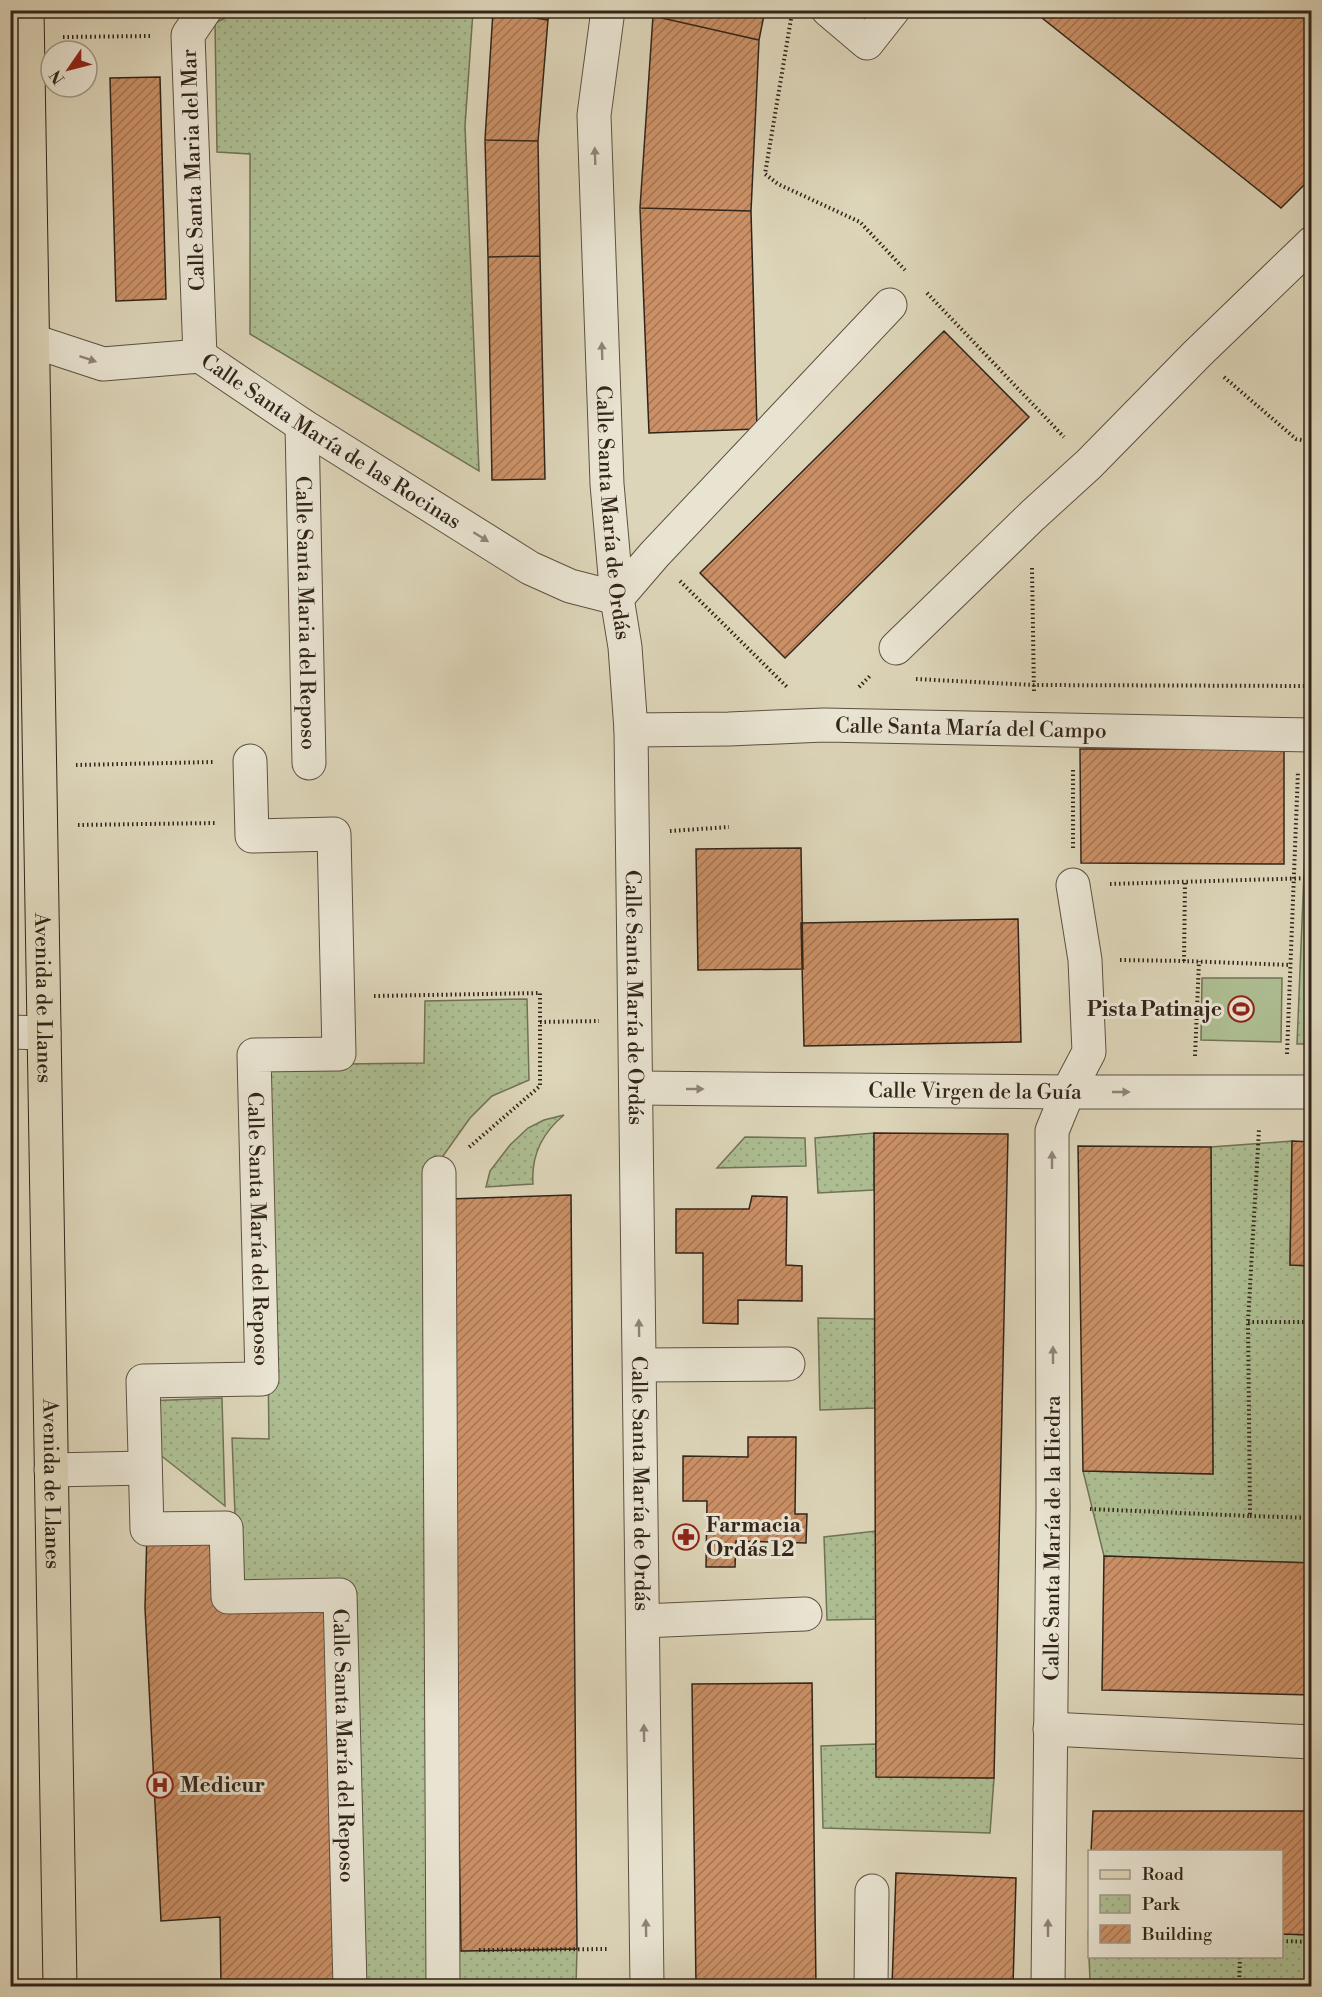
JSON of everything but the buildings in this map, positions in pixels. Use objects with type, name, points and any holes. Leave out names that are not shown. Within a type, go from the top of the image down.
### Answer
[{"type":"main road","name":"Avenida de Llanes","points":[[28,24],[22,332],[40,765],[60,1986]]},
{"type":"street","name":"Calle Santa María de Ordás","points":[[608,10],[594,115],[607,484],[617,598],[625,647],[631,730],[647,1986]]},
{"type":"street","points":[[828,10],[867,43],[893,10]]},
{"type":"street","name":"Calle Santa Maria del Mar","points":[[197,23],[200,356]]},
{"type":"street","points":[[900,663],[1032,516],[1089,464],[1311,243]]},
{"type":"street","points":[[617,598],[654,555],[890,305]]},
{"type":"street","name":"Calle Santa María de las Rocinas","points":[[22,332],[103,364],[200,356],[302,425],[530,568],[570,586],[617,598]]},
{"type":"street","name":"Calle Santa Maria del Reposo","points":[[302,425],[309,763]]},
{"type":"street","name":"Calle Santa María del Campo","points":[[631,730],[824,725],[1306,734]]},
{"type":"street","points":[[250,761],[252,823]]},
{"type":"street","name":"Calle Santa María del Reposo","points":[[252,823],[252,836],[334,834],[339,1054],[254,1055],[262,1379],[143,1381],[147,1529],[226,1528],[228,1597],[340,1595],[350,1986]]},
{"type":"street","points":[[1068,1092],[1089,1052],[1085,960],[1073,885]]},
{"type":"street","points":[[10,1032],[44,1033]]},
{"type":"street","name":"Calle Virgen de la Guía","points":[[637,1088],[1286,1092]]},
{"type":"street","name":"Calle Santa María de la Hiedra","points":[[1048,1986],[1053,1508],[1052,1131],[1068,1092]]},
{"type":"street","points":[[439,1173],[443,1986]]},
{"type":"street","points":[[639,1365],[788,1364]]},
{"type":"street","points":[[51,1470],[145,1468]]},
{"type":"street","points":[[643,1621],[804,1614]]},
{"type":"street","points":[[1050,1729],[1311,1742]]},
{"type":"street","points":[[871,1986],[872,1891]]},
{"type":"path","points":[[792,10],[765,174],[778,184],[860,222],[909,274]]},
{"type":"path","name":"Calle Santa Maria del Mar","points":[[28,24],[197,23]]},
{"type":"path","points":[[925,291],[1089,464]]},
{"type":"path","points":[[1197,354],[1296,439],[1311,442]]},
{"type":"path","points":[[1032,516],[1035,729]]},
{"type":"path","points":[[654,555],[824,725]]},
{"type":"path","points":[[900,663],[1033,685],[1311,686]]},
{"type":"path","points":[[869,676],[881,677]]},
{"type":"path","points":[[1074,729],[1073,885],[1311,878]]},
{"type":"path","points":[[1250,1516],[1248,1322],[1286,1092],[1294,878],[1306,734]]},
{"type":"path","points":[[40,765],[250,761]]},
{"type":"path","points":[[40,826],[252,823]]},
{"type":"path","points":[[633,834],[729,827]]},
{"type":"path","points":[[1184,961],[1185,881]]},
{"type":"path","points":[[1085,960],[1291,965]]},
{"type":"path","points":[[1194,1092],[1199,961]]},
{"type":"path","points":[[338,996],[540,993],[540,1086],[439,1173]]},
{"type":"path","points":[[540,1022],[635,1020]]},
{"type":"path","points":[[1248,1322],[1311,1322]]},
{"type":"path","points":[[1053,1508],[1311,1518]]},
{"type":"path","points":[[1283,1941],[1311,1942]]},
{"type":"path","points":[[442,1951],[646,1948]]},
{"type":"path","points":[[1239,1986],[1240,1958]]},
{"type":"green space","points":[[225,11],[473,11],[465,126],[479,471],[250,334],[250,154],[217,152],[215,23],[225,18]]},
{"type":"green space","points":[[1309,750],[1311,750],[1311,1044],[1297,1044]]},
{"type":"green space","name":"Pista Patinaje","points":[[1202,978],[1282,978],[1281,1042],[1201,1040]]},
{"type":"green space","points":[[527,999],[529,1080],[492,1096],[470,1118],[433,1170],[436,1986],[359,1986],[238,1590],[232,1438],[269,1439],[264,1065],[424,1063],[425,1001]]},
{"type":"green space","points":[[564,1115],[544,1137],[536,1155],[533,1184],[486,1187],[490,1171],[510,1145],[528,1128],[544,1120]]},
{"type":"green space","points":[[874,1133],[874,1190],[818,1193],[815,1138]]},
{"type":"green space","points":[[745,1137],[805,1138],[806,1166],[717,1168]]},
{"type":"green space","points":[[1292,1141],[1290,1265],[1312,1266],[1311,1563],[1104,1556],[1083,1471],[1213,1474],[1211,1147]]},
{"type":"green space","points":[[818,1318],[875,1319],[875,1408],[820,1410]]},
{"type":"green space","points":[[222,1398],[225,1506],[145,1443],[144,1401]]},
{"type":"green space","points":[[876,1531],[876,1619],[827,1620],[824,1537]]},
{"type":"green space","points":[[876,1744],[877,1777],[994,1778],[990,1833],[823,1828],[821,1746]]},
{"type":"green space","points":[[1283,1934],[1311,1935],[1311,1986],[1203,1986],[1090,1981],[1089,1958],[1283,1958]]},
{"type":"green space","points":[[577,1949],[576,1986],[443,1986],[442,1951]]},
{"type":"place","name":"Pista Patinaje","points":[[1241,1009]]},
{"type":"place","name":"Farmacia Ordás 12","points":[[686,1537]]},
{"type":"place","name":"Medicur","points":[[160,1785]]}]
